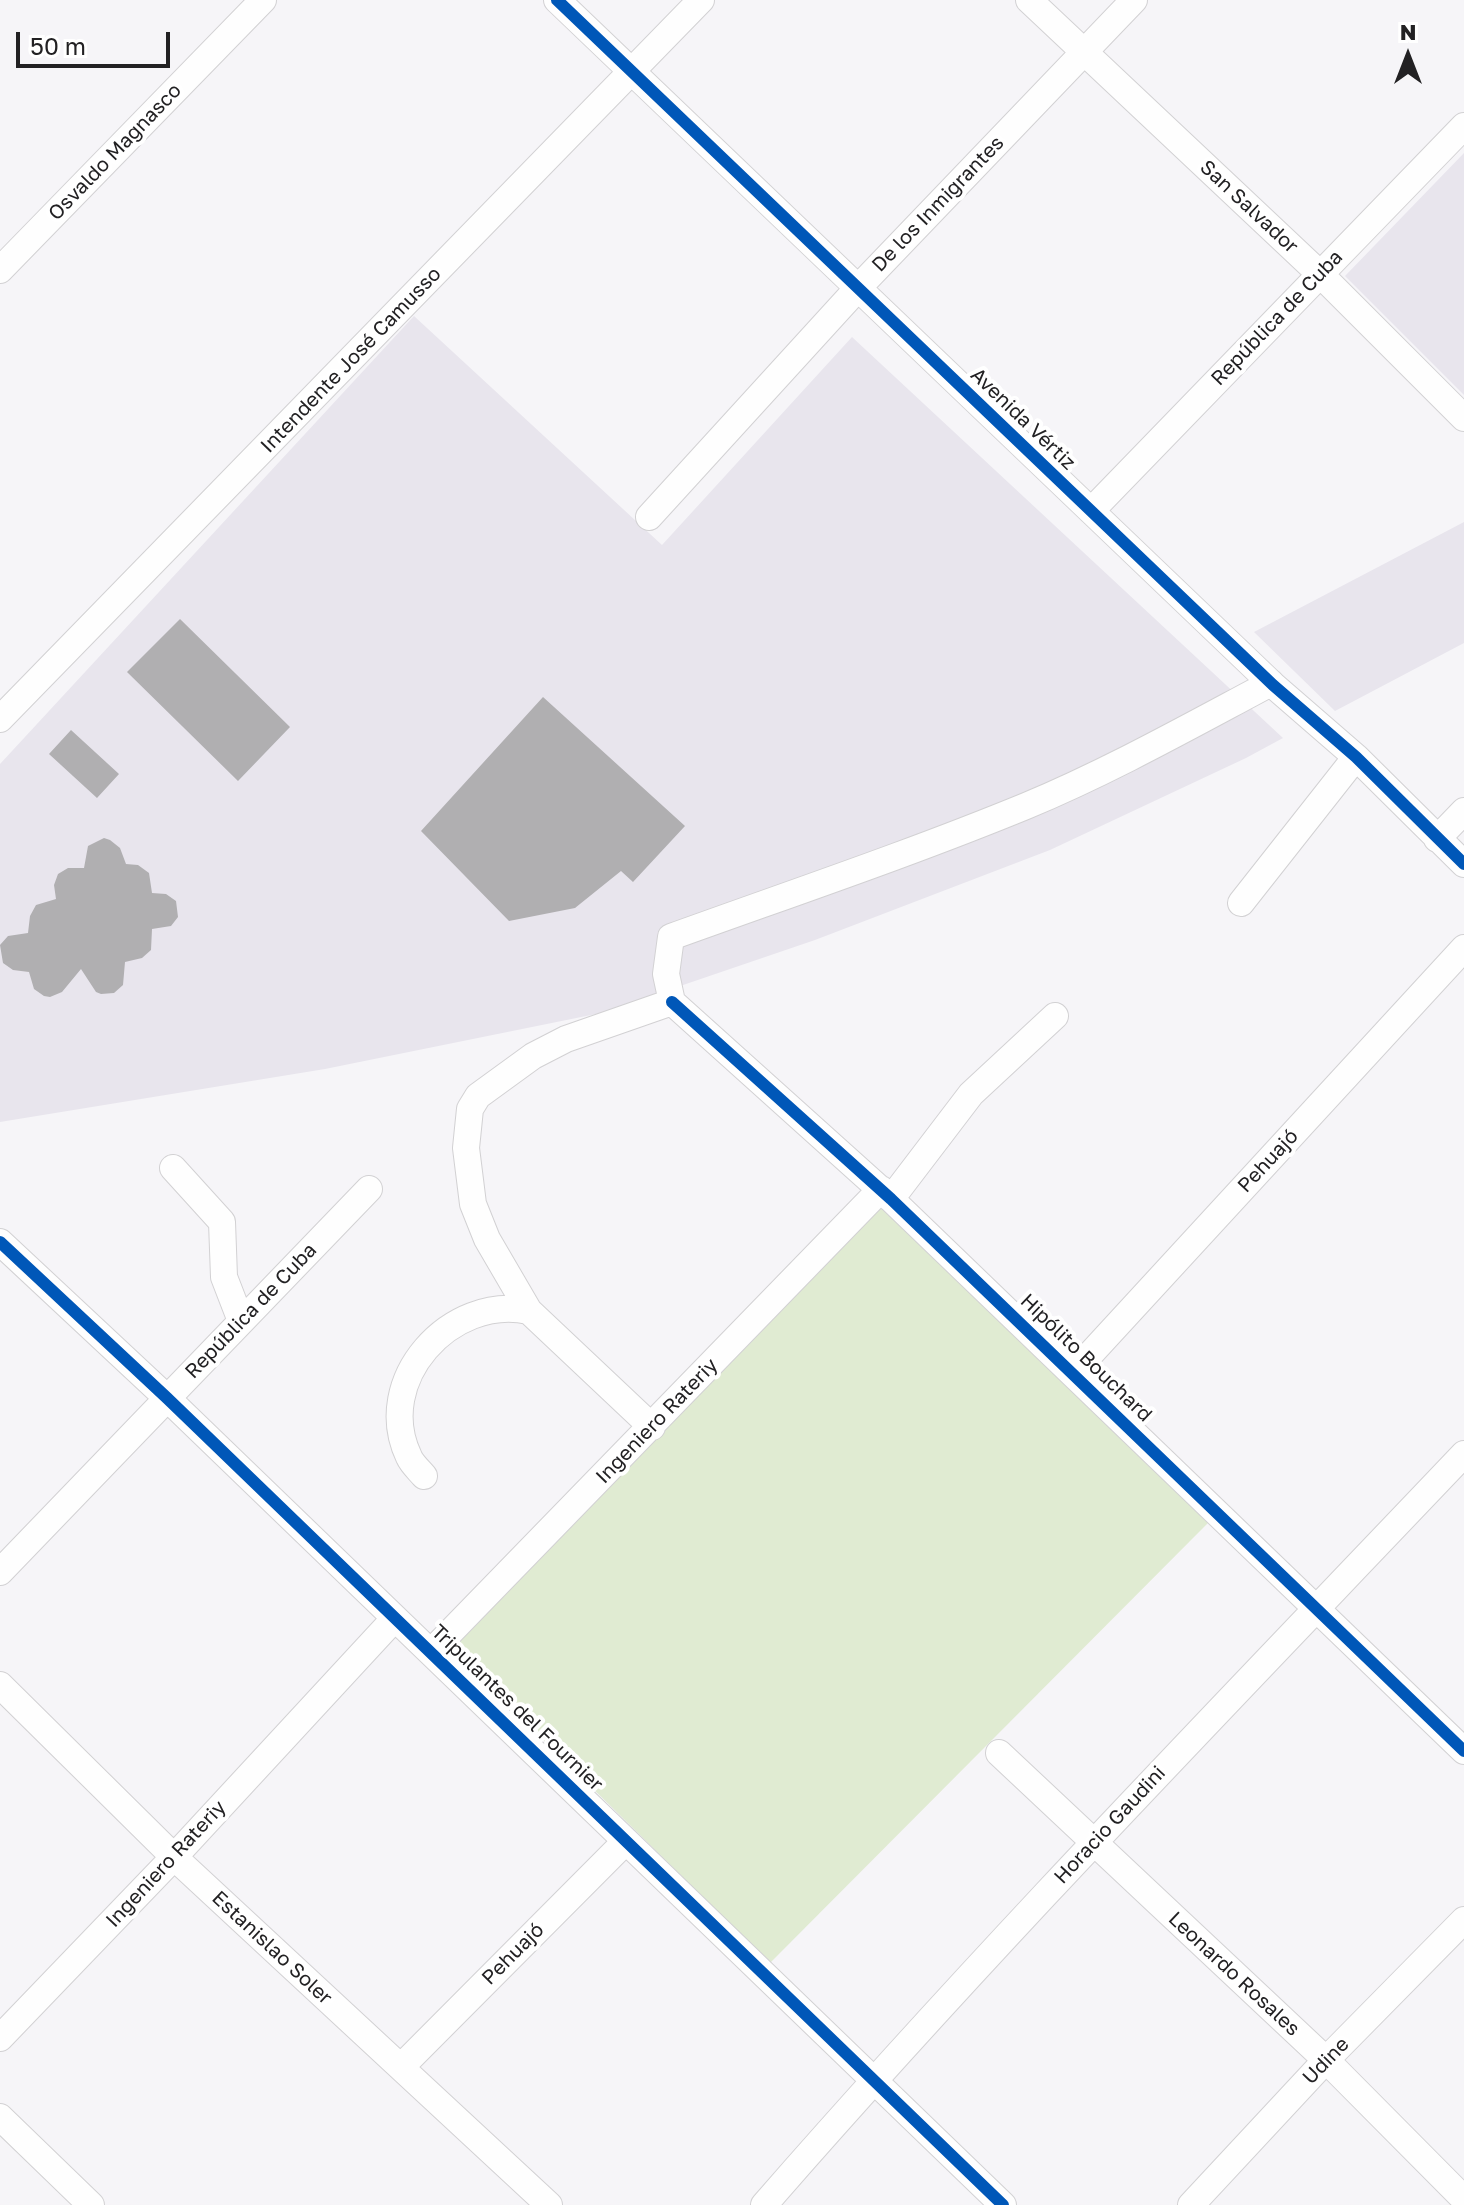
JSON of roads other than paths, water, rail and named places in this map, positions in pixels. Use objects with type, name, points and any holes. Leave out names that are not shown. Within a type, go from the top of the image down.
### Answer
[{"type":"street","name":"Osvaldo Magnasco","points":[[0,270],[263,0]]},
{"type":"street","name":"Avenida Vértiz","points":[[557,0],[1271,683],[1356,757],[1464,864]]},
{"type":"street","name":"Intendente José Camusso","points":[[0,719],[701,0]]},
{"type":"street","name":"San Salvador","points":[[1029,0],[1320,274],[1464,418]]},
{"type":"street","name":"De los Inmigrantes","points":[[649,517],[858,288],[1134,0]]},
{"type":"street","name":"República de Cuba","points":[[1091,511],[1464,126]]},
{"type":"street","points":[[652,1427],[529,1311],[487,1239],[473,1204],[466,1137],[470,1109],[478,1096],[533,1056],[566,1039],[672,1002],[666,974],[671,937],[1028,805],[1162,742],[1271,683]]},
{"type":"street","points":[[1241,903],[1356,757]]},
{"type":"street","points":[[1437,839],[1464,811]]},
{"type":"street","name":"Pehuajó","points":[[1073,1373],[1464,948]]},
{"type":"street","name":"Hipólito Bouchard","points":[[672,1002],[886,1194],[1464,1751]]},
{"type":"street","name":"Ingeniero Rateriy","points":[[431,1652],[886,1194],[971,1094],[1055,1016]]},
{"type":"street","points":[[173,1168],[222,1222],[224,1277],[241,1321]]},
{"type":"street","name":"República de Cuba","points":[[0,1572],[369,1189]]},
{"type":"street","name":"Tripulantes del Fournier","points":[[0,1242],[167,1398],[1003,2205]]},
{"type":"street","points":[[424,1476],[409,1457],[399,1421],[405,1381],[427,1346],[454,1324],[488,1310],[508,1306],[529,1311]]},
{"type":"street","name":"Horacio Gaudini","points":[[764,2205],[874,2079],[1092,1843],[1464,1454]]},
{"type":"street","name":"Ingeniero Rateriy","points":[[0,2038],[174,1857],[395,1618]]},
{"type":"street","name":"Estanislao Soler","points":[[0,1685],[174,1857],[549,2205]]},
{"type":"street","name":"Leonardo Rosales","points":[[999,1753],[1326,2060],[1464,2199]]},
{"type":"street","name":"Pehuajó","points":[[401,2067],[626,1841]]},
{"type":"street","name":"Udine","points":[[1191,2205],[1326,2060],[1464,1920]]},
{"type":"street","points":[[0,2117],[91,2205]]}]
